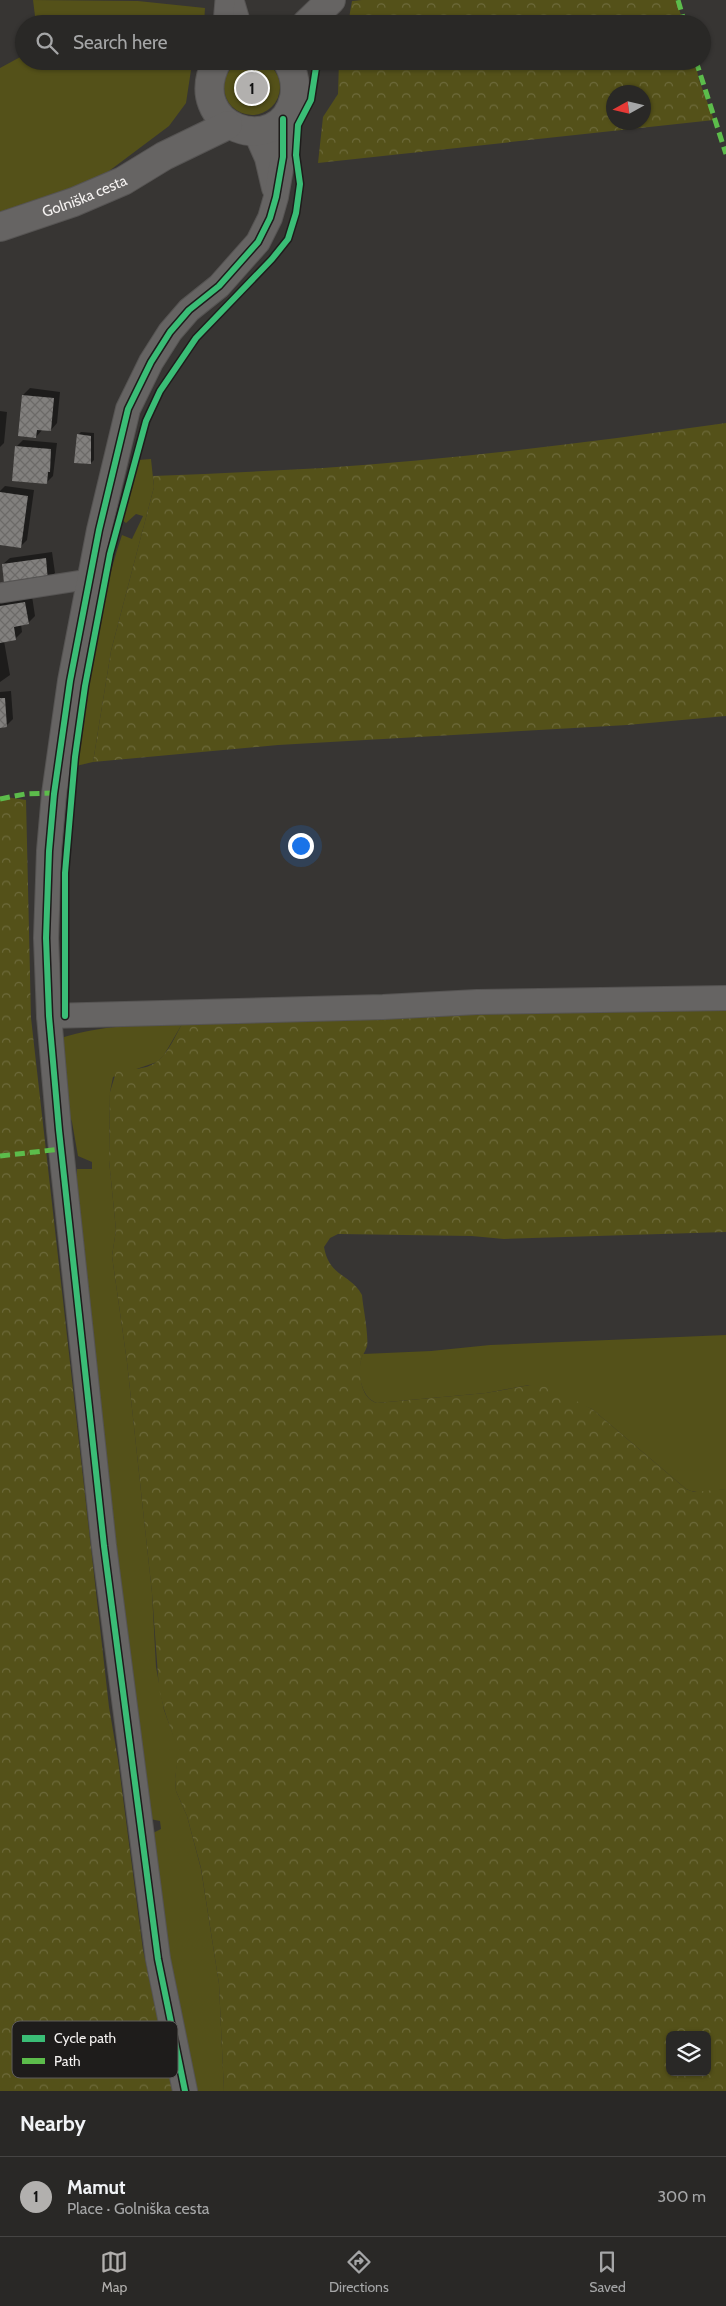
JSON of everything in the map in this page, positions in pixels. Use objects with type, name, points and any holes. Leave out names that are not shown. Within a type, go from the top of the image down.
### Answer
[{"type":"main road","points":[[315,15],[331,0]]},
{"type":"main road","points":[[326,15],[335,0]]},
{"type":"main road","points":[[213,70],[209,88],[211,104],[228,125],[241,130],[255,131],[270,129],[283,119],[292,106],[296,89],[294,70]]},
{"type":"main road","points":[[164,156],[211,104]]},
{"type":"main road","points":[[164,156],[228,125]]},
{"type":"main road","name":"Golniška cesta","points":[[0,227],[74,202],[123,181],[164,156]]},
{"type":"street","points":[[224,15],[225,0]]},
{"type":"street","points":[[234,0],[238,15]]},
{"type":"street","points":[[171,2021],[158,1959],[104,1546],[59,1130],[49,1016],[46,938],[53,804],[70,681],[90,579],[128,409],[151,362],[170,332],[189,310],[219,286],[258,242],[270,218],[276,197],[283,157],[283,119]]},
{"type":"street","points":[[255,131],[267,158],[276,197]]},
{"type":"street","points":[[0,593],[90,579]]},
{"type":"street","points":[[49,1016],[383,1007],[477,1002],[726,998]]},
{"type":"street","points":[[178,2057],[185,2091]]},
{"type":"green space","points":[[33,0],[138,1],[205,8],[205,15],[35,15]]},
{"type":"green space","points":[[676,0],[681,15],[350,15],[352,1]]},
{"type":"green space","points":[[15,60],[15,70],[191,70],[186,103],[169,126],[101,177],[0,214],[0,68]]},
{"type":"green space","points":[[230,70],[274,70],[279,82],[278,98],[272,107],[263,113],[252,115],[241,113],[232,107],[226,98],[224,87],[226,76]]},
{"type":"green space","points":[[339,70],[697,70],[714,120],[651,127],[651,85],[606,85],[606,130],[622,130],[318,163],[323,117],[338,94]]},
{"type":"green space","points":[[726,423],[726,716],[627,725],[278,745],[93,762],[111,651],[154,487],[153,476],[323,468],[424,460]]},
{"type":"green space","points":[[151,459],[154,487],[111,651],[93,762],[76,766],[99,620],[113,563],[122,535],[132,539],[143,516],[136,514],[126,523],[122,520],[138,460]]},
{"type":"green space","points":[[0,796],[26,800],[31,1018],[109,1707],[118,1760],[143,1950],[158,2021],[12,2021],[12,2078],[170,2078],[173,2091],[0,2091]]},
{"type":"green space","points":[[726,1004],[726,1232],[504,1239],[472,1236],[338,1234],[330,1238],[324,1247],[330,1264],[352,1283],[362,1295],[367,1341],[361,1360],[360,1372],[364,1391],[371,1400],[377,1403],[486,1393],[530,1385],[549,1387],[592,1409],[686,1489],[694,1492],[726,1489],[726,2091],[224,2091],[219,1984],[201,1868],[187,1816],[176,1791],[175,1779],[178,1751],[159,1689],[152,1593],[127,1362],[112,1256],[116,1230],[109,1160],[110,1092],[117,1069],[142,1068],[151,1065],[165,1054],[182,1024]]},
{"type":"green space","points":[[182,1024],[164,1055],[157,1062],[113,1077],[110,1092],[109,1160],[116,1230],[112,1256],[127,1362],[152,1593],[156,1667],[164,1710],[179,1751],[175,1779],[176,1791],[187,1816],[201,1869],[219,1984],[224,2091],[194,2091],[166,1962],[153,1833],[161,1829],[160,1821],[150,1819],[134,1705],[77,1200],[77,1169],[92,1169],[92,1162],[78,1156],[72,1122],[66,1105],[61,1038],[106,1028]]},
{"type":"green space","points":[[726,1335],[726,1489],[710,1491],[695,1492],[686,1489],[592,1409],[529,1385],[486,1393],[377,1403],[371,1400],[363,1389],[360,1375],[363,1354],[431,1351],[490,1345]]},
{"type":"building","points":[[22,395],[54,398],[51,431],[37,430],[36,438],[18,436]]},
{"type":"building","points":[[77,434],[91,436],[91,464],[74,463]]},
{"type":"building","points":[[15,446],[51,449],[50,472],[48,472],[47,484],[12,481]]},
{"type":"building","points":[[0,492],[28,496],[21,548],[0,545]]},
{"type":"building","points":[[46,558],[48,581],[4,583],[2,564]]},
{"type":"building","points":[[25,602],[29,624],[14,627],[16,640],[0,643],[0,606]]},
{"type":"building","points":[[0,698],[5,698],[7,727],[0,728]]},
{"type":"marked path","points":[[678,0],[682,15]]},
{"type":"marked path","points":[[699,70],[726,154]]},
{"type":"marked path","points":[[0,799],[25,794],[55,793]]},
{"type":"marked path","points":[[0,1156],[61,1149]]},
{"type":"cycle path","points":[[65,1016],[65,873],[75,757],[85,686],[110,554],[146,421],[160,391],[196,338],[272,259],[288,239],[296,213],[300,184],[296,155],[298,125],[311,100],[316,70]]},
{"type":"cycle path","points":[[171,2021],[158,1959],[104,1546],[59,1130],[49,1016],[46,938],[49,851],[54,794],[70,681],[99,530],[128,409],[151,362],[170,332],[189,310],[219,286],[258,242],[270,218],[276,197],[283,157],[283,119]]},
{"type":"cycle path","points":[[178,2057],[185,2091]]},
{"type":"place","name":"Mamut","points":[[252,88]]}]
